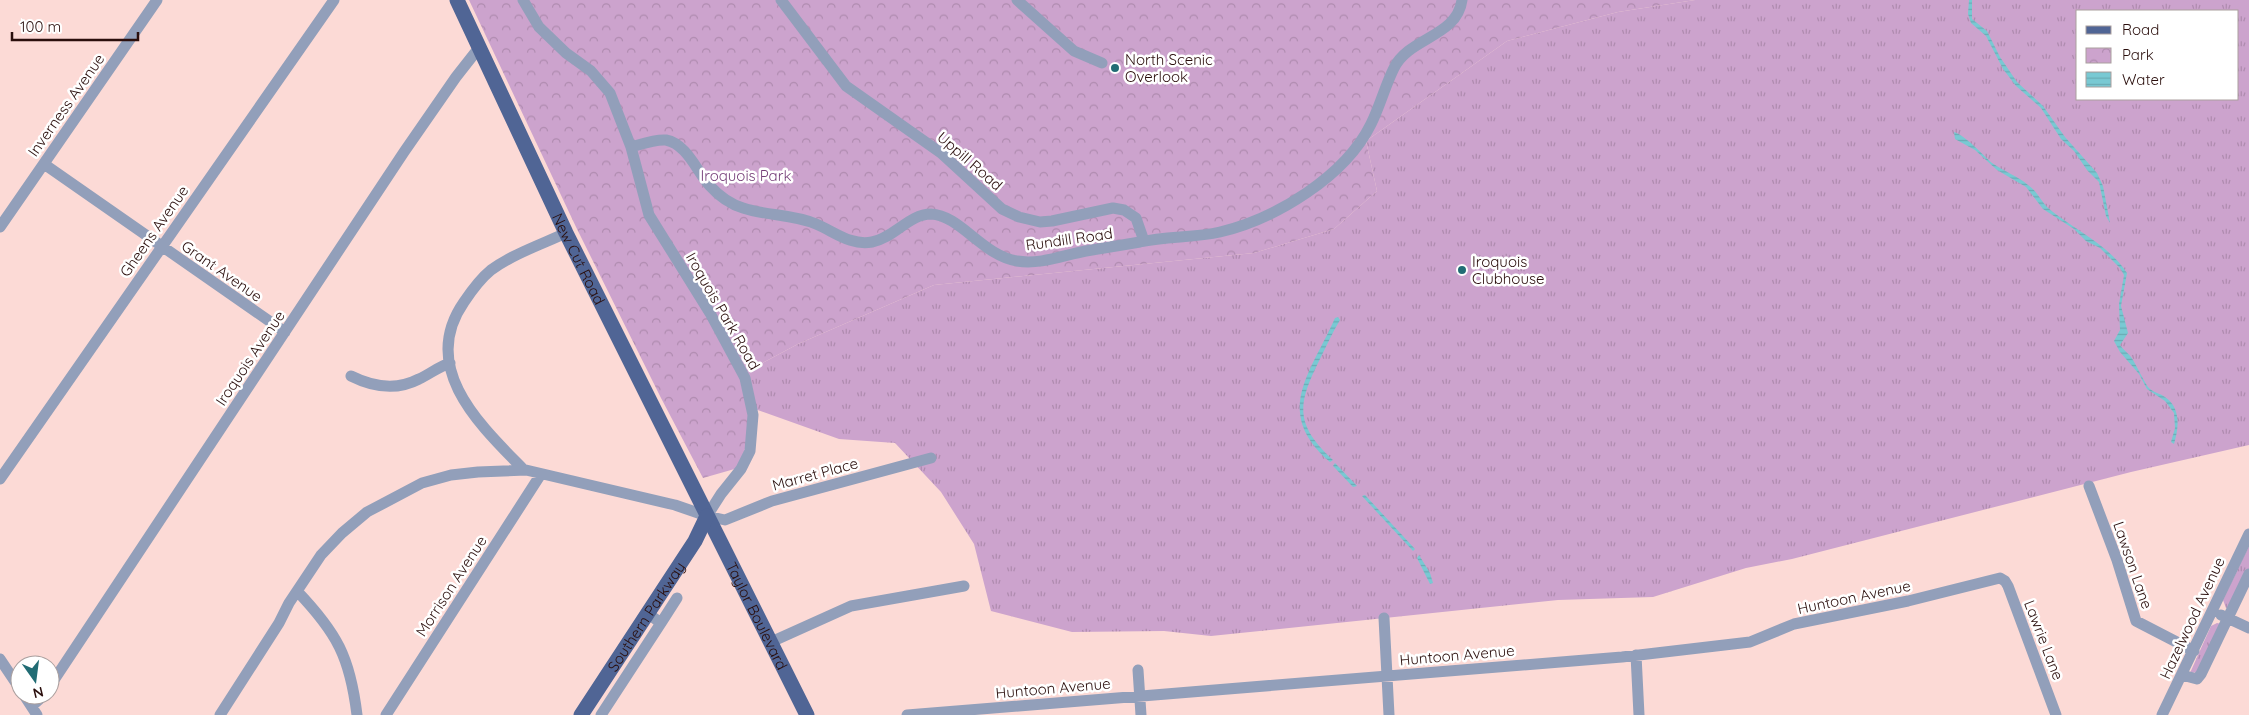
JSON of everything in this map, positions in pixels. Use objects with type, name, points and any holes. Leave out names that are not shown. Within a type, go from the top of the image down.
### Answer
[{"type":"main road","name":"New Cut Road","points":[[456,0],[566,233],[707,516]]},
{"type":"main road","name":"Southern Parkway","points":[[581,715],[695,541],[707,516]]},
{"type":"main road","name":"Taylor Boulevard","points":[[707,516],[772,642],[806,715]]},
{"type":"street","name":"Inverness Avenue","points":[[0,227],[157,0]]},
{"type":"street","name":"Gheens Avenue","points":[[0,479],[334,0]]},
{"type":"street","points":[[523,0],[539,27],[566,53],[592,71],[606,86],[620,114],[632,146]]},
{"type":"street","name":"Uppill Road","points":[[781,0],[846,86],[941,153],[1002,209],[1019,218],[1040,222],[1118,208],[1129,212],[1136,218],[1144,241]]},
{"type":"street","points":[[1017,0],[1074,51],[1102,63]]},
{"type":"street","name":"Rundill Road","points":[[632,146],[655,141],[670,141],[683,150],[711,188],[735,206],[803,219],[858,242],[880,240],[919,217],[932,214],[948,219],[996,255],[1023,262],[1117,248],[1144,241],[1207,234],[1264,217],[1291,203],[1315,186],[1343,161],[1371,125],[1394,67],[1401,57],[1412,47],[1447,27],[1458,12],[1462,0]]},
{"type":"street","name":"Iroquois Avenue","points":[[60,671],[404,152],[478,49]]},
{"type":"street","name":"Iroquois Park Road","points":[[632,146],[649,215],[736,358],[751,397],[752,427],[748,456],[707,516]]},
{"type":"street","name":"Grant Avenue","points":[[44,164],[285,332]]},
{"type":"street","points":[[524,470],[473,416],[455,384],[450,363],[450,343],[454,320],[477,284],[499,265],[566,233]]},
{"type":"street","points":[[351,376],[374,385],[400,386],[409,384],[438,367],[450,363]]},
{"type":"street","name":"Marret Place","points":[[220,715],[321,555],[366,512],[422,483],[450,475],[501,470],[524,470],[675,504],[707,516],[725,520],[772,501],[931,458]]},
{"type":"street","name":"Morrison Avenue","points":[[386,715],[542,474]]},
{"type":"street","name":"Lawson Lane","points":[[2088,486],[2117,560],[2136,620],[2194,651]]},
{"type":"street","name":"Hazelwood Avenue","points":[[2162,715],[2249,534]]},
{"type":"street","points":[[2182,675],[2196,679],[2201,674],[2249,574]]},
{"type":"street","name":"Huntoon Avenue","points":[[907,715],[1636,655],[1750,642],[1794,624],[2000,578]]},
{"type":"street","name":"Lawrie Lane","points":[[2000,578],[2008,586],[2056,715]]},
{"type":"street","points":[[772,642],[851,606],[964,586]]},
{"type":"street","points":[[297,591],[320,615],[341,648],[351,676],[357,715]]},
{"type":"street","points":[[601,715],[677,598]]},
{"type":"street","points":[[2212,612],[2249,628]]},
{"type":"street","points":[[647,613],[661,623]]},
{"type":"street","points":[[1384,618],[1389,715]]},
{"type":"street","points":[[1636,655],[1639,715]]},
{"type":"street","points":[[0,659],[10,674]]},
{"type":"street","points":[[1138,670],[1141,715]]},
{"type":"green space","name":"Iroquois Park","points":[[469,0],[1695,0],[1618,12],[1507,41],[1366,141],[1377,191],[1334,229],[1254,253],[934,285],[798,344],[744,373],[753,427],[738,468],[703,478],[576,227]]},
{"type":"green space","points":[[1695,0],[2249,0],[2249,445],[2131,472],[1792,559],[1746,568],[1653,597],[1558,600],[1211,636],[1164,631],[1072,632],[991,611],[974,544],[941,492],[895,443],[839,439],[752,408],[744,373],[798,344],[934,285],[1254,253],[1334,229],[1377,191],[1366,141],[1507,41],[1618,12]]},
{"type":"green space","points":[[2249,546],[2249,570],[2229,607],[2226,608],[2223,600]]},
{"type":"green space","points":[[2217,623],[2222,624],[2199,672],[2190,673],[2211,626]]},
{"type":"water","points":[[1969,0],[1972,0],[1972,19],[1987,31],[2000,57],[2017,82],[2043,106],[2065,137],[2097,173],[2103,186],[2110,223],[2106,216],[2099,182],[2087,170],[2074,151],[2061,139],[2041,108],[2016,86],[2003,69],[1986,36],[1971,23],[1968,14]]},
{"type":"water","points":[[1954,132],[1969,141],[1992,163],[2031,187],[2048,208],[2111,254],[2127,273],[2121,306],[2128,333],[2120,345],[2132,358],[2148,387],[2165,397],[2174,407],[2178,425],[2174,444],[2171,442],[2175,428],[2174,413],[2165,401],[2147,389],[2139,374],[2120,352],[2114,341],[2120,330],[2119,304],[2124,275],[2120,268],[2100,248],[2086,241],[2074,229],[2043,209],[2026,187],[1997,170],[1975,150],[1955,139]]},
{"type":"water","points":[[1338,317],[1340,320],[1312,376],[1304,402],[1306,425],[1321,448],[1333,460],[1330,462],[1313,444],[1303,426],[1300,409],[1302,392],[1308,375],[1335,318]]},
{"type":"water","points":[[1335,463],[1357,486],[1353,487],[1333,466]]},
{"type":"water","points":[[1365,495],[1415,549],[1413,551],[1362,496]]},
{"type":"water","points":[[1419,555],[1430,573],[1433,583],[1430,584],[1417,558]]},
{"type":"place","name":"North Scenic Overlook","points":[[1115,68]]},
{"type":"place","name":"Iroquois Clubhouse","points":[[1462,270]]}]
